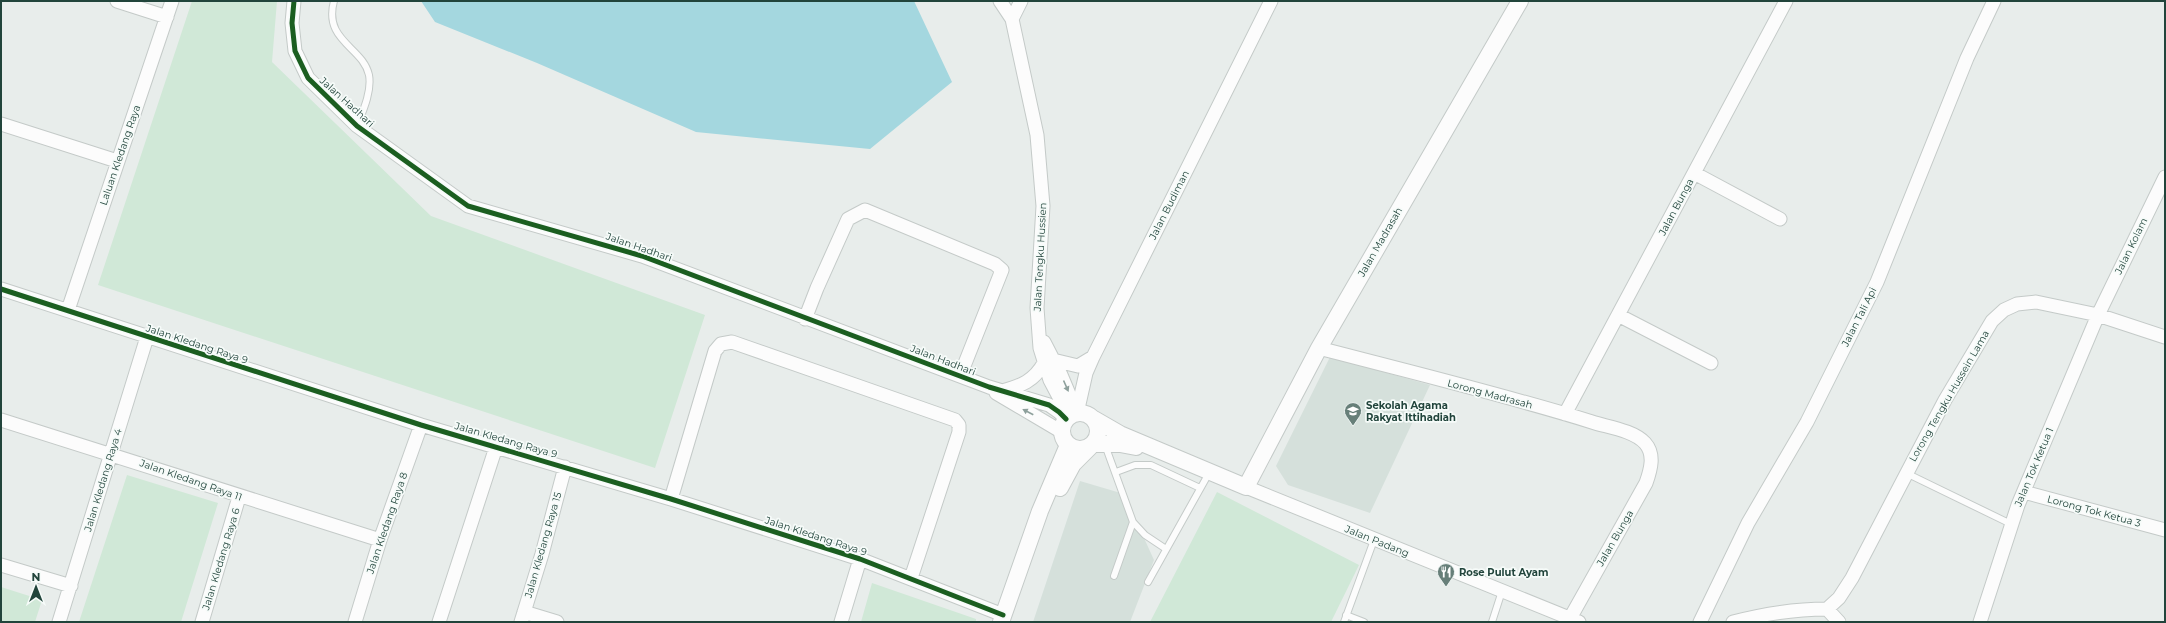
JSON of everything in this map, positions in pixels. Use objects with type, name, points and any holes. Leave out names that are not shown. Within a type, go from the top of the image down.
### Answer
[{"type":"street","points":[[117,1],[167,17]]},
{"type":"street","name":"Laluan Kledang Raya","points":[[68,310],[172,1]]},
{"type":"street","name":"Jalan Hadhari","points":[[294,1],[292,24],[295,52],[308,78],[357,126],[468,206],[642,256],[805,319],[989,387],[1049,405],[1059,412],[1068,425]]},
{"type":"street","name":"Jalan Tengku Hussien","points":[[1000,1],[1012,19],[1025,75],[1038,143],[1043,206],[1037,286],[1037,330],[1048,361]]},
{"type":"street","points":[[1012,19],[1021,1]]},
{"type":"street","name":"Jalan Budiman","points":[[1068,425],[1093,357],[1271,1]]},
{"type":"street","name":"Jalan Madrasah","points":[[1246,487],[1320,348],[1520,1]]},
{"type":"street","name":"Jalan Bunga","points":[[1565,414],[1786,1]]},
{"type":"street","name":"Jalan Tali Api","points":[[1700,622],[1748,523],[1807,422],[1877,282],[1967,58],[1994,1]]},
{"type":"street","points":[[1,124],[117,162]]},
{"type":"street","points":[[1694,173],[1780,219]]},
{"type":"street","name":"Jalan Kolam","points":[[2098,315],[2165,178]]},
{"type":"street","points":[[805,319],[848,218],[865,210],[995,264],[1002,270],[960,376]]},
{"type":"street","name":"Jalan Kledang Raya 9","points":[[1,289],[421,425],[672,499],[860,559],[911,578],[1002,618]]},
{"type":"street","name":"Lorong Tengku Hussein Lama","points":[[1827,609],[1839,598],[1852,578],[1945,400],[1992,321],[2004,310],[2017,304],[2036,302],[2098,315],[2165,336]]},
{"type":"street","points":[[1618,315],[1711,363]]},
{"type":"street","name":"Jalan Tok Ketua 1","points":[[1980,622],[2011,524],[2098,315]]},
{"type":"street","name":"Jalan Kledang Raya 4","points":[[59,622],[147,337]]},
{"type":"street","points":[[672,499],[714,351],[721,344],[732,342],[955,420],[959,425],[959,432],[911,578]]},
{"type":"street","name":"Lorong Madrasah","points":[[1320,348],[1565,414],[1635,435],[1645,443],[1651,454]]},
{"type":"street","points":[[1048,361],[1078,366],[1093,357]]},
{"type":"street","points":[[1002,391],[1028,382],[1038,374],[1048,361]]},
{"type":"street","points":[[1002,618],[1040,511],[1068,425],[1048,361]]},
{"type":"street","name":"Jalan Hadhari","points":[[989,387],[1009,402],[1068,425]]},
{"type":"street","name":"Jalan Padang","points":[[1177,457],[1138,447],[1096,445],[1080,450],[1068,425],[1087,414],[1120,434],[1177,457],[1374,540],[1502,591],[1572,621]]},
{"type":"street","points":[[1040,511],[1046,508],[1055,496],[1073,464],[1096,445],[1099,432],[1094,419]]},
{"type":"street","name":"Jalan Kledang Raya 11","points":[[1,420],[111,453],[239,497],[380,540]]},
{"type":"street","name":"Jalan Kledang Raya 8","points":[[355,622],[380,540],[421,425]]},
{"type":"street","points":[[438,622],[496,447]]},
{"type":"street","name":"Jalan Bunga","points":[[1572,621],[1646,482],[1651,468],[1651,454]]},
{"type":"street","name":"Jalan Kledang Raya 15","points":[[522,617],[542,554],[565,467]]},
{"type":"street","name":"Lorong Tok Ketua 3","points":[[2024,492],[2165,530]]},
{"type":"street","name":"Jalan Kledang Raya 6","points":[[202,622],[239,497]]},
{"type":"street","points":[[840,622],[860,559]]},
{"type":"street","points":[[1,565],[71,586]]},
{"type":"street","points":[[1733,622],[1766,614],[1801,609],[1827,609],[1839,622]]},
{"type":"street","points":[[522,617],[557,622]]},
{"type":"lane","points":[[334,1],[334,28],[343,41],[366,67],[369,77],[368,91],[357,126]]},
{"type":"lane","points":[[1096,445],[1116,472],[1133,522],[1140,530],[1166,549]]},
{"type":"lane","points":[[1116,472],[1135,465],[1151,465],[1200,488]]},
{"type":"lane","points":[[1148,582],[1210,471]]},
{"type":"lane","points":[[1906,473],[2011,524]]},
{"type":"lane","points":[[1114,576],[1133,522]]},
{"type":"lane","points":[[1344,622],[1374,540]]},
{"type":"lane","points":[[1492,622],[1502,591]]},
{"type":"lane","points":[[1346,615],[1364,622]]},
{"type":"shaded area","name":"Sekolah Agama Rakyat Ittihadiah","points":[[1330,357],[1430,385],[1370,513],[1288,485],[1276,466]]},
{"type":"shaded area","points":[[1080,481],[1124,494],[1154,560],[1130,622],[1033,622]]},
{"type":"green space","points":[[192,1],[277,1],[272,62],[431,216],[705,315],[655,468],[98,285]]},
{"type":"green space","points":[[127,475],[218,503],[181,622],[79,622]]},
{"type":"green space","points":[[1217,492],[1359,565],[1331,622],[1150,622]]},
{"type":"green space","points":[[872,583],[976,619],[976,622],[861,622]]},
{"type":"green space","points":[[1,587],[42,600],[35,622],[1,622]]},
{"type":"water","points":[[421,1],[914,1],[952,82],[870,149],[696,132],[537,63],[435,22]]},
{"type":"cycle path","points":[[294,1],[292,23],[295,51],[308,78],[357,126],[468,206],[642,256],[989,387],[1049,405],[1066,419]]},
{"type":"cycle path","points":[[1,289],[421,425],[671,499],[860,559],[1003,615]]},
{"type":"place","name":"Sekolah Agama Rakyat Ittihadiah","points":[[1353,426]]},
{"type":"place","name":"Rose Pulut Ayam","points":[[1446,587]]}]
